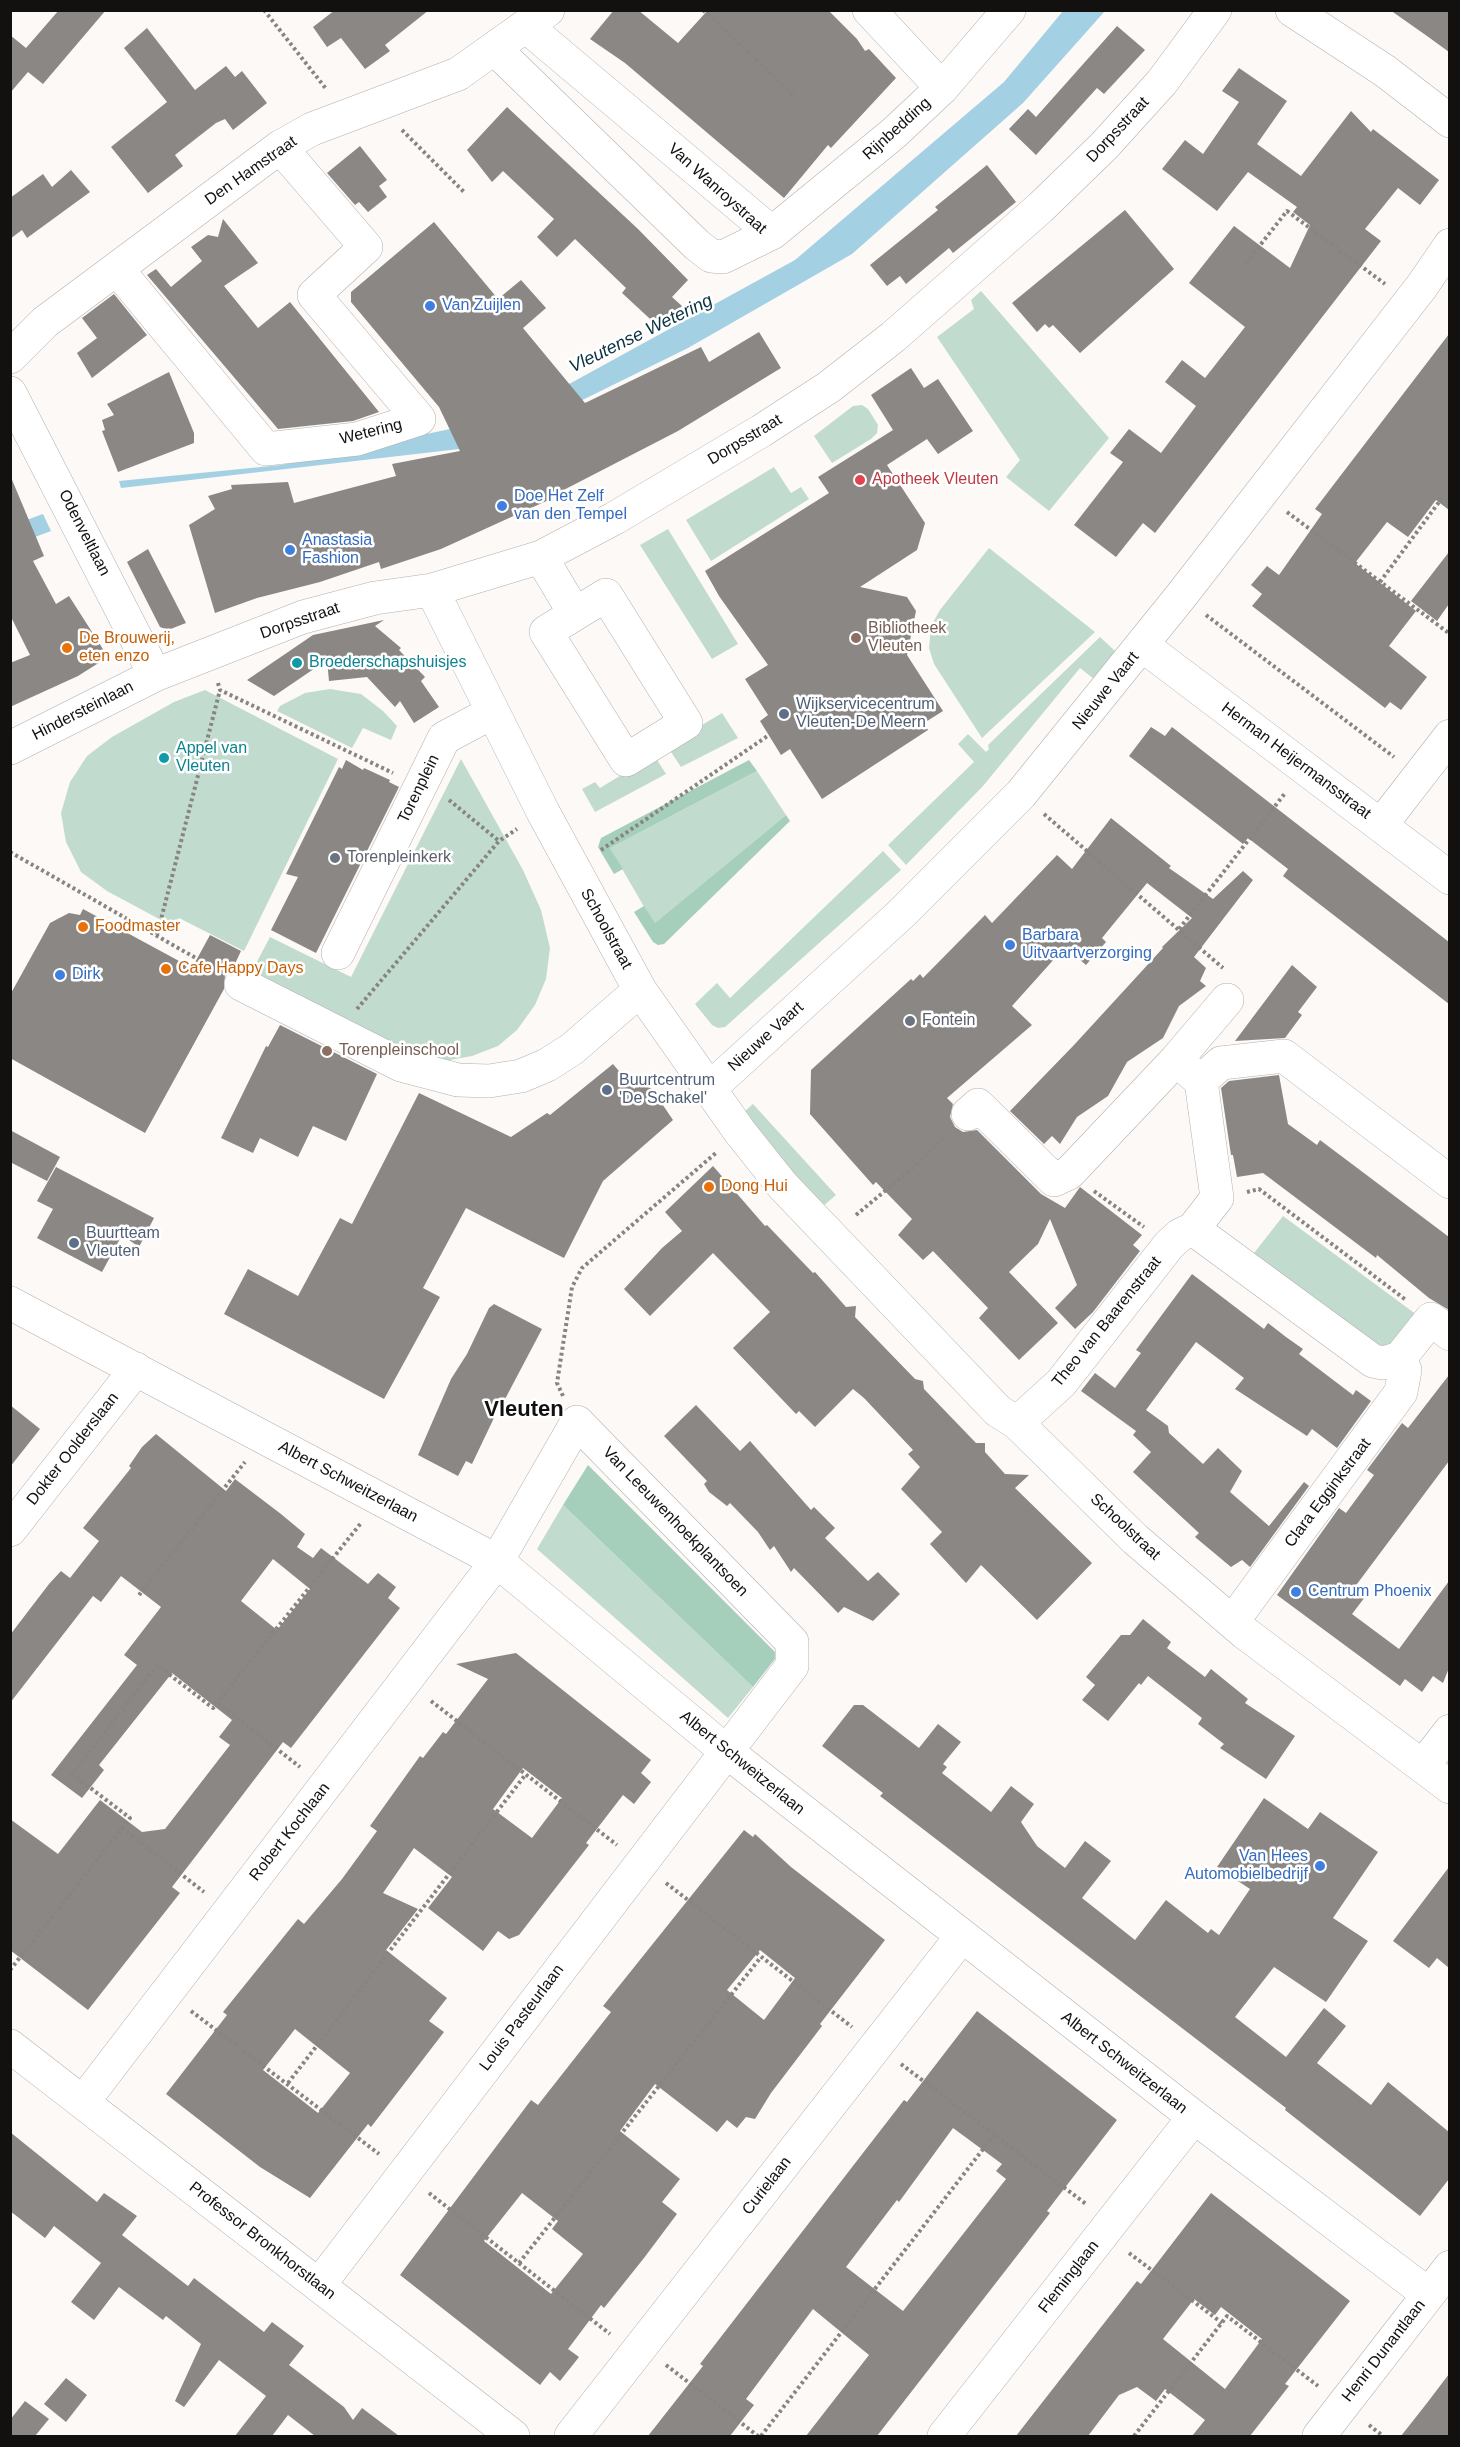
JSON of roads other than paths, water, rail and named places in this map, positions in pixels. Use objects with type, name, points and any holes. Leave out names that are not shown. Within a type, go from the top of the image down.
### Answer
[{"type":"street","points":[[869,10],[942,88]]},
{"type":"street","name":"Dorpsstraat","points":[[155,675],[332,609],[375,598],[432,590],[541,557],[615,518],[761,431],[829,387],[893,337],[1040,208],[1104,146],[1162,82],[1215,10]]},
{"type":"street","points":[[1292,10],[1385,70],[1449,121]]},
{"type":"street","name":"Rijnbedding","points":[[772,233],[894,133],[942,88],[993,16]]},
{"type":"street","name":"Den Hamstraat","points":[[10,357],[45,322],[280,147],[312,129],[459,74],[538,19]]},
{"type":"street","name":"Van Wanroystraat","points":[[496,50],[711,256],[723,258],[772,233],[538,19]]},
{"type":"street","name":"Wetering","points":[[117,269],[266,449],[357,439],[419,419],[314,295],[366,247],[280,147]]},
{"type":"street","name":"Nieuwe Vaart","points":[[709,1089],[901,914],[1021,794],[1181,596],[1409,302],[1449,245]]},
{"type":"street","name":"Odenveltlaan","points":[[10,393],[155,675]]},
{"type":"street","points":[[541,557],[574,614]]},
{"type":"street","name":"Schoolstraat","points":[[432,590],[491,713],[640,990],[740,1132],[783,1186],[998,1412],[1017,1423],[1135,1539],[1233,1621],[1449,1787]]},
{"type":"street","points":[[606,594],[686,723],[626,760],[546,632],[574,614],[606,594]]},
{"type":"street","name":"Herman Heijermansstraat","points":[[1142,645],[1449,878]]},
{"type":"street","name":"Hindersteinlaan","points":[[10,748],[155,675]]},
{"type":"street","name":"Torenplein","points":[[338,953],[444,738],[491,713]]},
{"type":"street","points":[[1381,825],[1449,736]]},
{"type":"street","points":[[241,984],[401,1065],[468,1081],[521,1076],[547,1065],[572,1049],[640,990]]},
{"type":"street","points":[[968,1114],[978,1105],[1062,1177],[1176,1060],[1227,1000]]},
{"type":"street","points":[[1176,1060],[1201,1081],[1221,1063],[1284,1056],[1449,1182]]},
{"type":"street","name":"Theo van Baarenstraat","points":[[1017,1423],[1061,1383],[1216,1198],[1201,1081]]},
{"type":"street","points":[[1181,1237],[1373,1361],[1383,1363],[1400,1358],[1443,1329]]},
{"type":"street","name":"Albert Schweitzerlaan","points":[[10,1303],[497,1561],[726,1751],[1194,2117],[1428,2295]]},
{"type":"street","name":"Clara Egginkstraat","points":[[1233,1621],[1396,1400],[1401,1392],[1405,1370],[1400,1358]]},
{"type":"street","name":"Dokter Oolderslaan","points":[[10,1530],[136,1369]]},
{"type":"street","name":"Van Leeuwenhoekplantsoen","points":[[497,1561],[577,1422],[792,1642],[792,1666],[726,1751]]},
{"type":"street","name":"Robert Kochlaan","points":[[83,2102],[497,1561]]},
{"type":"street","points":[[1424,1766],[1449,1731]]},
{"type":"street","name":"Louis Pasteurlaan","points":[[319,2285],[726,1751]]},
{"type":"street","name":"Curielaan","points":[[571,2436],[962,1936]]},
{"type":"street","name":"Professor Bronkhorstlaan","points":[[10,2046],[513,2436]]},
{"type":"street","name":"Fleminglaan","points":[[944,2436],[1194,2117]]},
{"type":"street","name":"Henri Dunantlaan","points":[[1319,2436],[1449,2266]]},
{"type":"water","points":[[1063,11],[1105,11],[1023,103],[852,254],[688,348],[556,413],[468,448],[121,488],[119,481],[281,465],[450,429],[571,383],[795,260],[1004,82]]},
{"type":"water","points":[[43,514],[51,531],[11,546],[10,526]]},
{"type":"place","name":"Van Zuijlen","points":[[430,306]]},
{"type":"place","name":"Apotheek Vleuten","points":[[860,480]]},
{"type":"place","name":"Doe Het Zelf van den Tempel","points":[[502,506]]},
{"type":"place","name":"Anastasia Fashion","points":[[290,550]]},
{"type":"place","name":"Bibliotheek Vleuten","points":[[856,638]]},
{"type":"place","name":"De Brouwerij, eten enzo","points":[[67,648]]},
{"type":"place","name":"Broederschapshuisjes","points":[[297,663]]},
{"type":"place","name":"Wijkservicecentrum Vleuten-De Meern","points":[[784,714]]},
{"type":"place","name":"Appel van Vleuten","points":[[164,758]]},
{"type":"place","name":"Torenpleinkerk","points":[[335,858]]},
{"type":"place","name":"Foodmaster","points":[[83,927]]},
{"type":"place","name":"Barbara Uitvaartverzorging","points":[[1010,945]]},
{"type":"place","name":"Cafe Happy Days","points":[[166,969]]},
{"type":"place","name":"Dirk","points":[[60,975]]},
{"type":"place","name":"Fontein","points":[[910,1021]]},
{"type":"place","name":"Torenpleinschool","points":[[327,1051]]},
{"type":"place","name":"Buurtcentrum 'De Schakel'","points":[[607,1090]]},
{"type":"place","name":"Dong Hui","points":[[709,1187]]},
{"type":"place","name":"Buurtteam Vleuten","points":[[74,1243]]},
{"type":"place","name":"Centrum Phoenix","points":[[1296,1592]]},
{"type":"place","name":"Van Hees Automobielbedrijf","points":[[1320,1866]]},
{"type":"district","name":"Vleuten","points":[[524,1410]]},
{"type":"water label","name":"Vleutense Wetering","points":[[641,334]]}]
